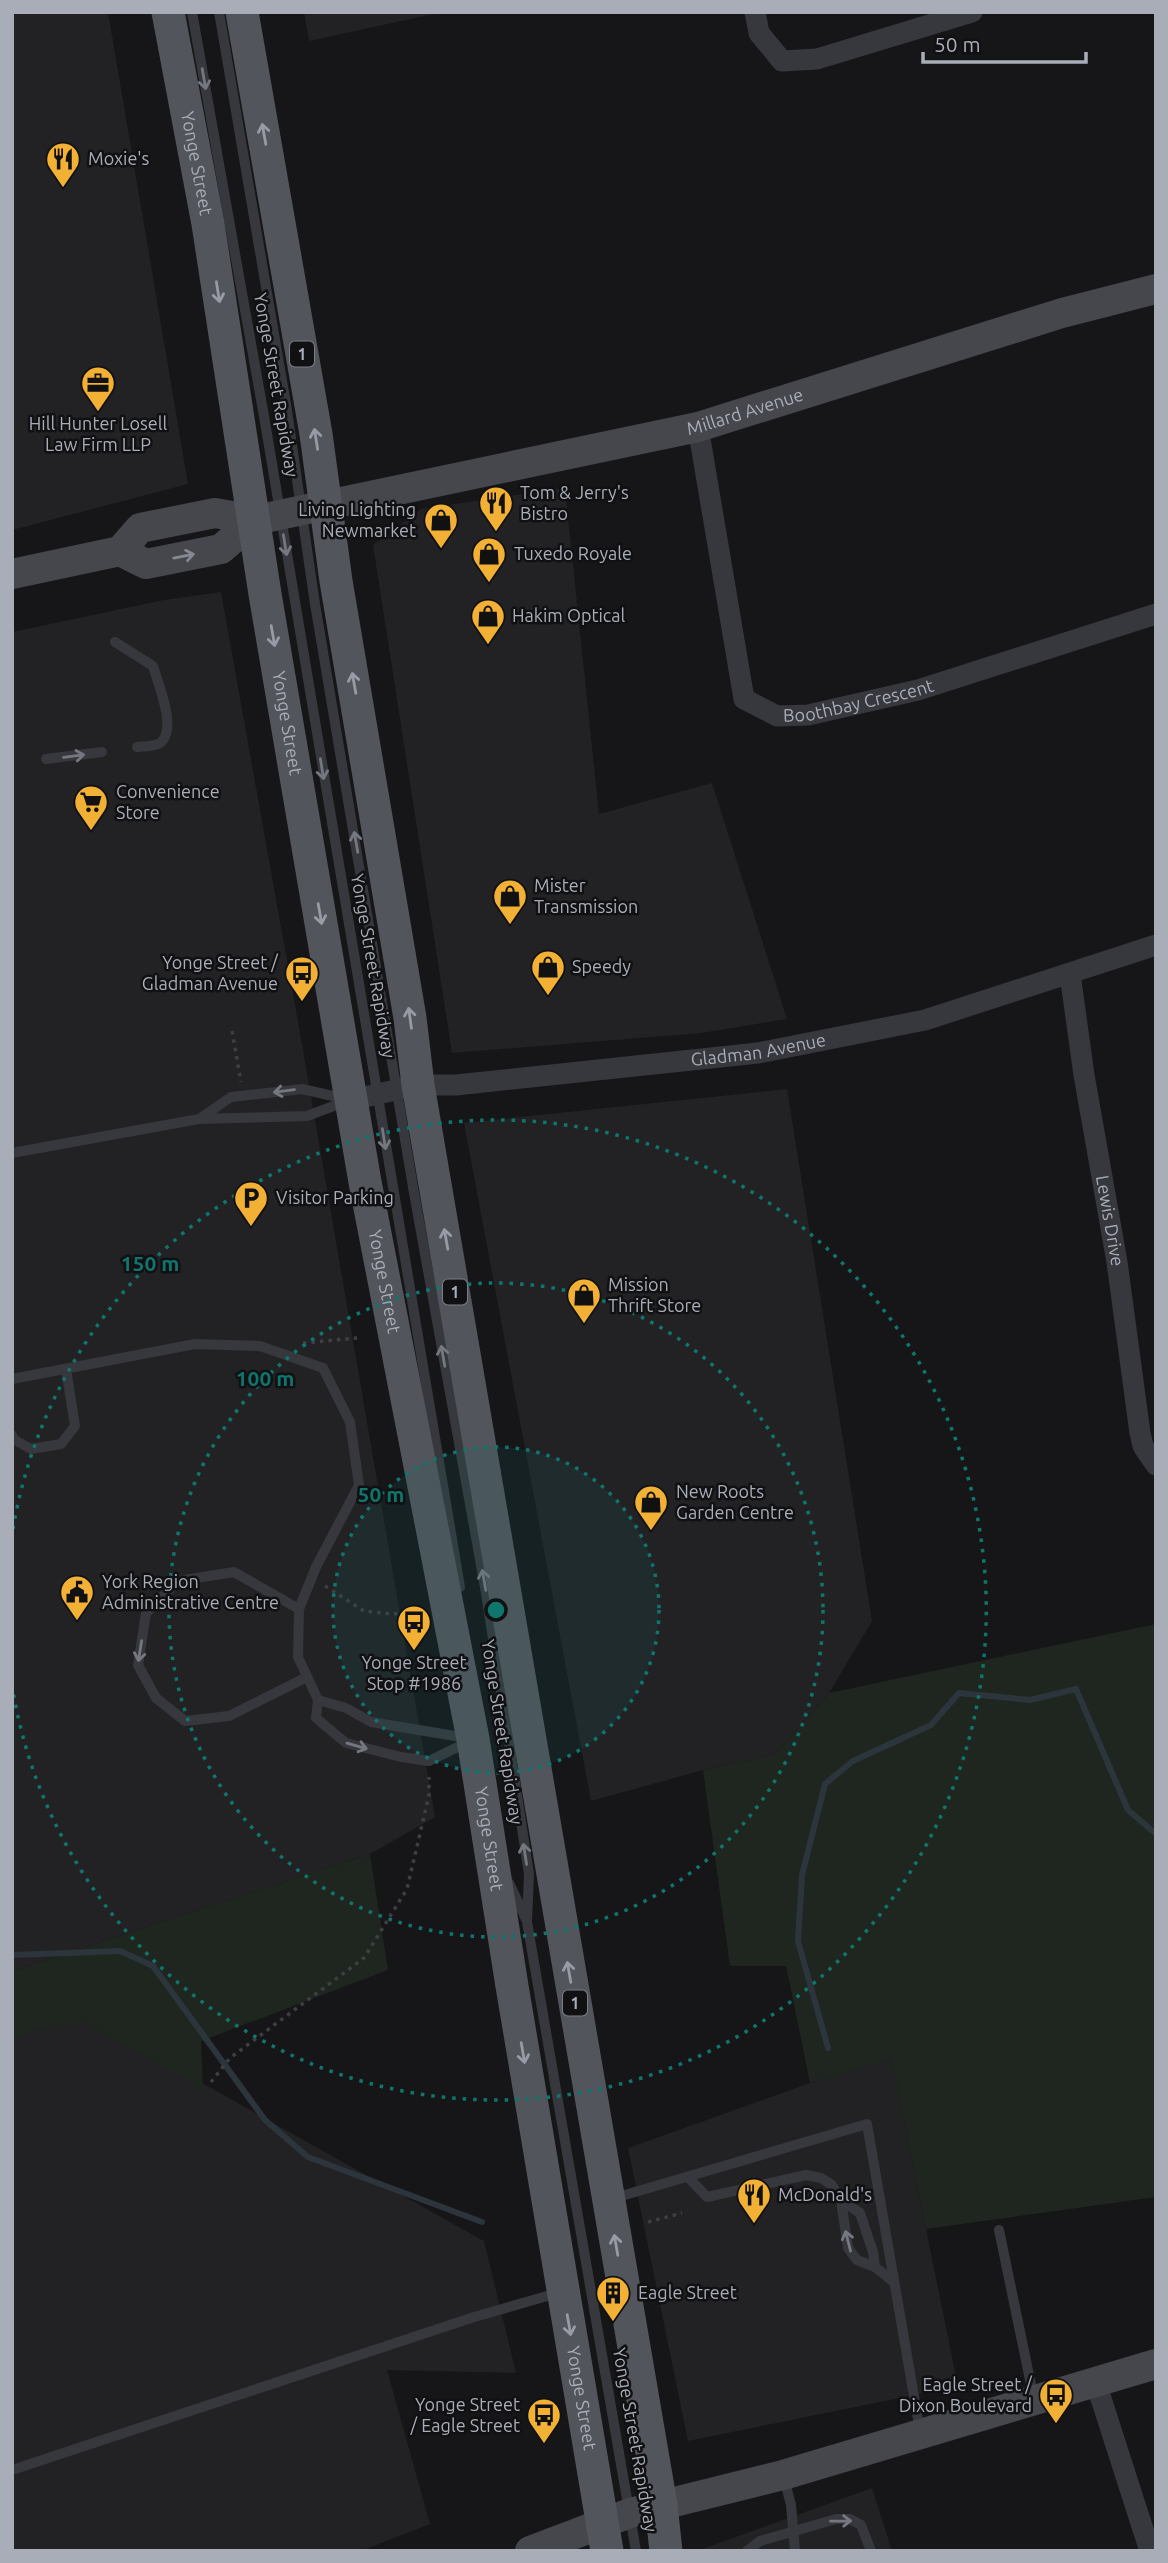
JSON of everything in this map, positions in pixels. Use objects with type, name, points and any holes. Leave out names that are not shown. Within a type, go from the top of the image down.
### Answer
[{"type":"main road","name":"Yonge Street","points":[[168,12],[208,224],[291,513],[336,581],[410,1018],[386,1092],[608,2200],[625,2523]]},
{"type":"main road","name":"Yonge Street","points":[[242,12],[291,513],[386,1092],[473,1739],[564,2291],[625,2523],[666,2551]]},
{"type":"main road","name":"Millard Avenue","points":[[291,513],[698,427],[1062,313],[1156,289]]},
{"type":"main road","points":[[15,570],[120,551],[146,564],[221,549],[291,513]]},
{"type":"main road","points":[[530,2551],[1156,2364]]},
{"type":"street","points":[[755,12],[758,33],[782,61],[817,59],[972,12]]},
{"type":"street","name":"Boothbay Crescent","points":[[698,427],[744,699],[777,716],[808,715],[918,690],[1156,614]]},
{"type":"street","name":"Gladman Avenue","points":[[386,1092],[758,1053],[925,1020],[1156,946]]},
{"type":"street","name":"Lewis Drive","points":[[1070,974],[1084,1075],[1117,1262],[1140,1433],[1143,1446],[1156,1465]]},
{"type":"street","points":[[1096,2383],[1150,2551]]},
{"type":"lane","name":"Yonge Street Rapidway","points":[[192,12],[291,513]]},
{"type":"lane","name":"Yonge Street Rapidway","points":[[219,12],[286,404],[291,513]]},
{"type":"lane","points":[[115,642],[153,666],[169,721],[164,738],[158,745],[137,747]]},
{"type":"lane","points":[[46,759],[102,752]]},
{"type":"lane","points":[[199,1119],[231,1097],[302,1089],[386,1092]]},
{"type":"lane","name":"Yonge Street Rapidway","points":[[386,1092],[486,1593],[529,1874],[527,1922],[625,2523],[636,2551]]},
{"type":"lane","points":[[12,1153],[199,1119],[307,1115],[386,1092]]},
{"type":"lane","points":[[386,1092],[462,1597]]},
{"type":"lane","points":[[12,1379],[195,1344],[260,1346],[323,1367],[350,1422],[359,1485],[312,1577],[299,1609],[298,1657],[318,1700],[316,1718],[346,1743],[401,1758],[429,1762],[473,1739]]},
{"type":"lane","points":[[12,1435],[13,1439],[31,1449],[61,1444],[75,1426],[66,1369]]},
{"type":"lane","points":[[299,1609],[234,1572],[178,1581],[146,1613],[138,1665],[156,1698],[185,1721],[229,1716],[307,1677]]},
{"type":"lane","points":[[318,1700],[346,1709],[372,1722],[473,1739]]},
{"type":"lane","name":"Yonge Street Rapidway","points":[[506,1867],[508,1881],[527,1922]]},
{"type":"lane","points":[[608,2200],[867,2124],[921,2435]]},
{"type":"lane","points":[[688,2177],[707,2197],[806,2175],[821,2178],[832,2185],[841,2200],[848,2248],[857,2260],[875,2267],[894,2282]]},
{"type":"lane","points":[[841,2200],[860,2213],[875,2267]]},
{"type":"lane","points":[[999,2230],[1035,2401]]},
{"type":"lane","points":[[12,2470],[471,2318],[564,2291]]},
{"type":"lane","points":[[783,2475],[791,2505],[795,2551]]},
{"type":"lane","points":[[747,2551],[760,2541],[836,2519],[850,2519],[861,2525],[871,2551]]},
{"type":"path","points":[[231,1097],[241,1083],[232,1031]]},
{"type":"path","points":[[301,1343],[357,1338]]},
{"type":"path","points":[[312,1577],[364,1611],[392,1614],[414,1612]]},
{"type":"path","points":[[211,2082],[230,2058],[364,1958],[407,1889],[429,1795],[429,1762]]},
{"type":"path","points":[[648,2222],[682,2213]]},
{"type":"shaded area","points":[[12,12],[108,12],[188,484],[12,530]]},
{"type":"shaded area","points":[[304,12],[443,12],[309,41]]},
{"type":"shaded area","points":[[565,488],[599,814],[712,783],[787,1019],[702,1033],[452,1053],[373,545],[421,509]]},
{"type":"shaded area","points":[[221,592],[435,1817],[370,1854],[12,1971],[12,632],[164,600]]},
{"type":"shaded area","points":[[787,1089],[872,1621],[829,1693],[776,1754],[703,1770],[591,1801],[464,1123]]},
{"type":"shaded area","points":[[1156,1624],[1156,2197],[926,2229],[891,2059],[810,2083],[786,1966],[730,1966],[703,1770],[776,1754],[829,1693]]},
{"type":"shaded area","points":[[370,1854],[388,1970],[201,2041],[203,2090],[86,2023],[37,2028],[12,2042],[12,1971]]},
{"type":"shaded area","points":[[61,2004],[484,2241],[516,2373],[387,2370],[430,2524],[361,2551],[12,2551],[12,2029]]},
{"type":"shaded area","points":[[891,2058],[958,2386],[688,2441],[628,2148],[810,2083]]},
{"type":"shaded area","points":[[872,2488],[892,2551],[705,2551],[705,2548]]},
{"type":"waterway","points":[[828,2048],[798,1941],[802,1875],[825,1784],[853,1761],[931,1725],[959,1693],[1030,1700],[1076,1689],[1128,1810],[1156,1834]]},
{"type":"waterway","points":[[12,1955],[120,1951],[153,1966],[265,2120],[308,2157],[482,2222]]},
{"type":"place","name":"Moxie's","points":[[63,189]]},
{"type":"place","name":"Hill Hunter Losell Law Firm LLP","points":[[98,413]]},
{"type":"place","name":"Tom & Jerry's Bistro","points":[[496,533]]},
{"type":"place","name":"Living Lighting Newmarket","points":[[441,550]]},
{"type":"place","name":"Tuxedo Royale","points":[[489,584]]},
{"type":"place","name":"Hakim Optical","points":[[488,646]]},
{"type":"place","name":"Convenience Store","points":[[91,832]]},
{"type":"place","name":"Mister Transmission","points":[[510,926]]},
{"type":"place","name":"Speedy","points":[[548,997]]},
{"type":"place","name":"Yonge Street / Gladman Avenue","points":[[302,1003]]},
{"type":"place","name":"Visitor Parking","points":[[251,1228]]},
{"type":"place","name":"Mission Thrift Store","points":[[584,1325]]},
{"type":"place","name":"New Roots Garden Centre","points":[[651,1532]]},
{"type":"place","name":"York Region Administrative Centre","points":[[77,1622]]},
{"type":"place","name":"Yonge Street Stop #1986","points":[[414,1652]]},
{"type":"place","name":"McDonald's","points":[[754,2225]]},
{"type":"place","name":"Eagle Street","points":[[613,2323]]},
{"type":"place","name":"Eagle Street / Dixon Boulevard","points":[[1056,2425]]},
{"type":"place","name":"Yonge Street / Eagle Street","points":[[544,2445]]}]
